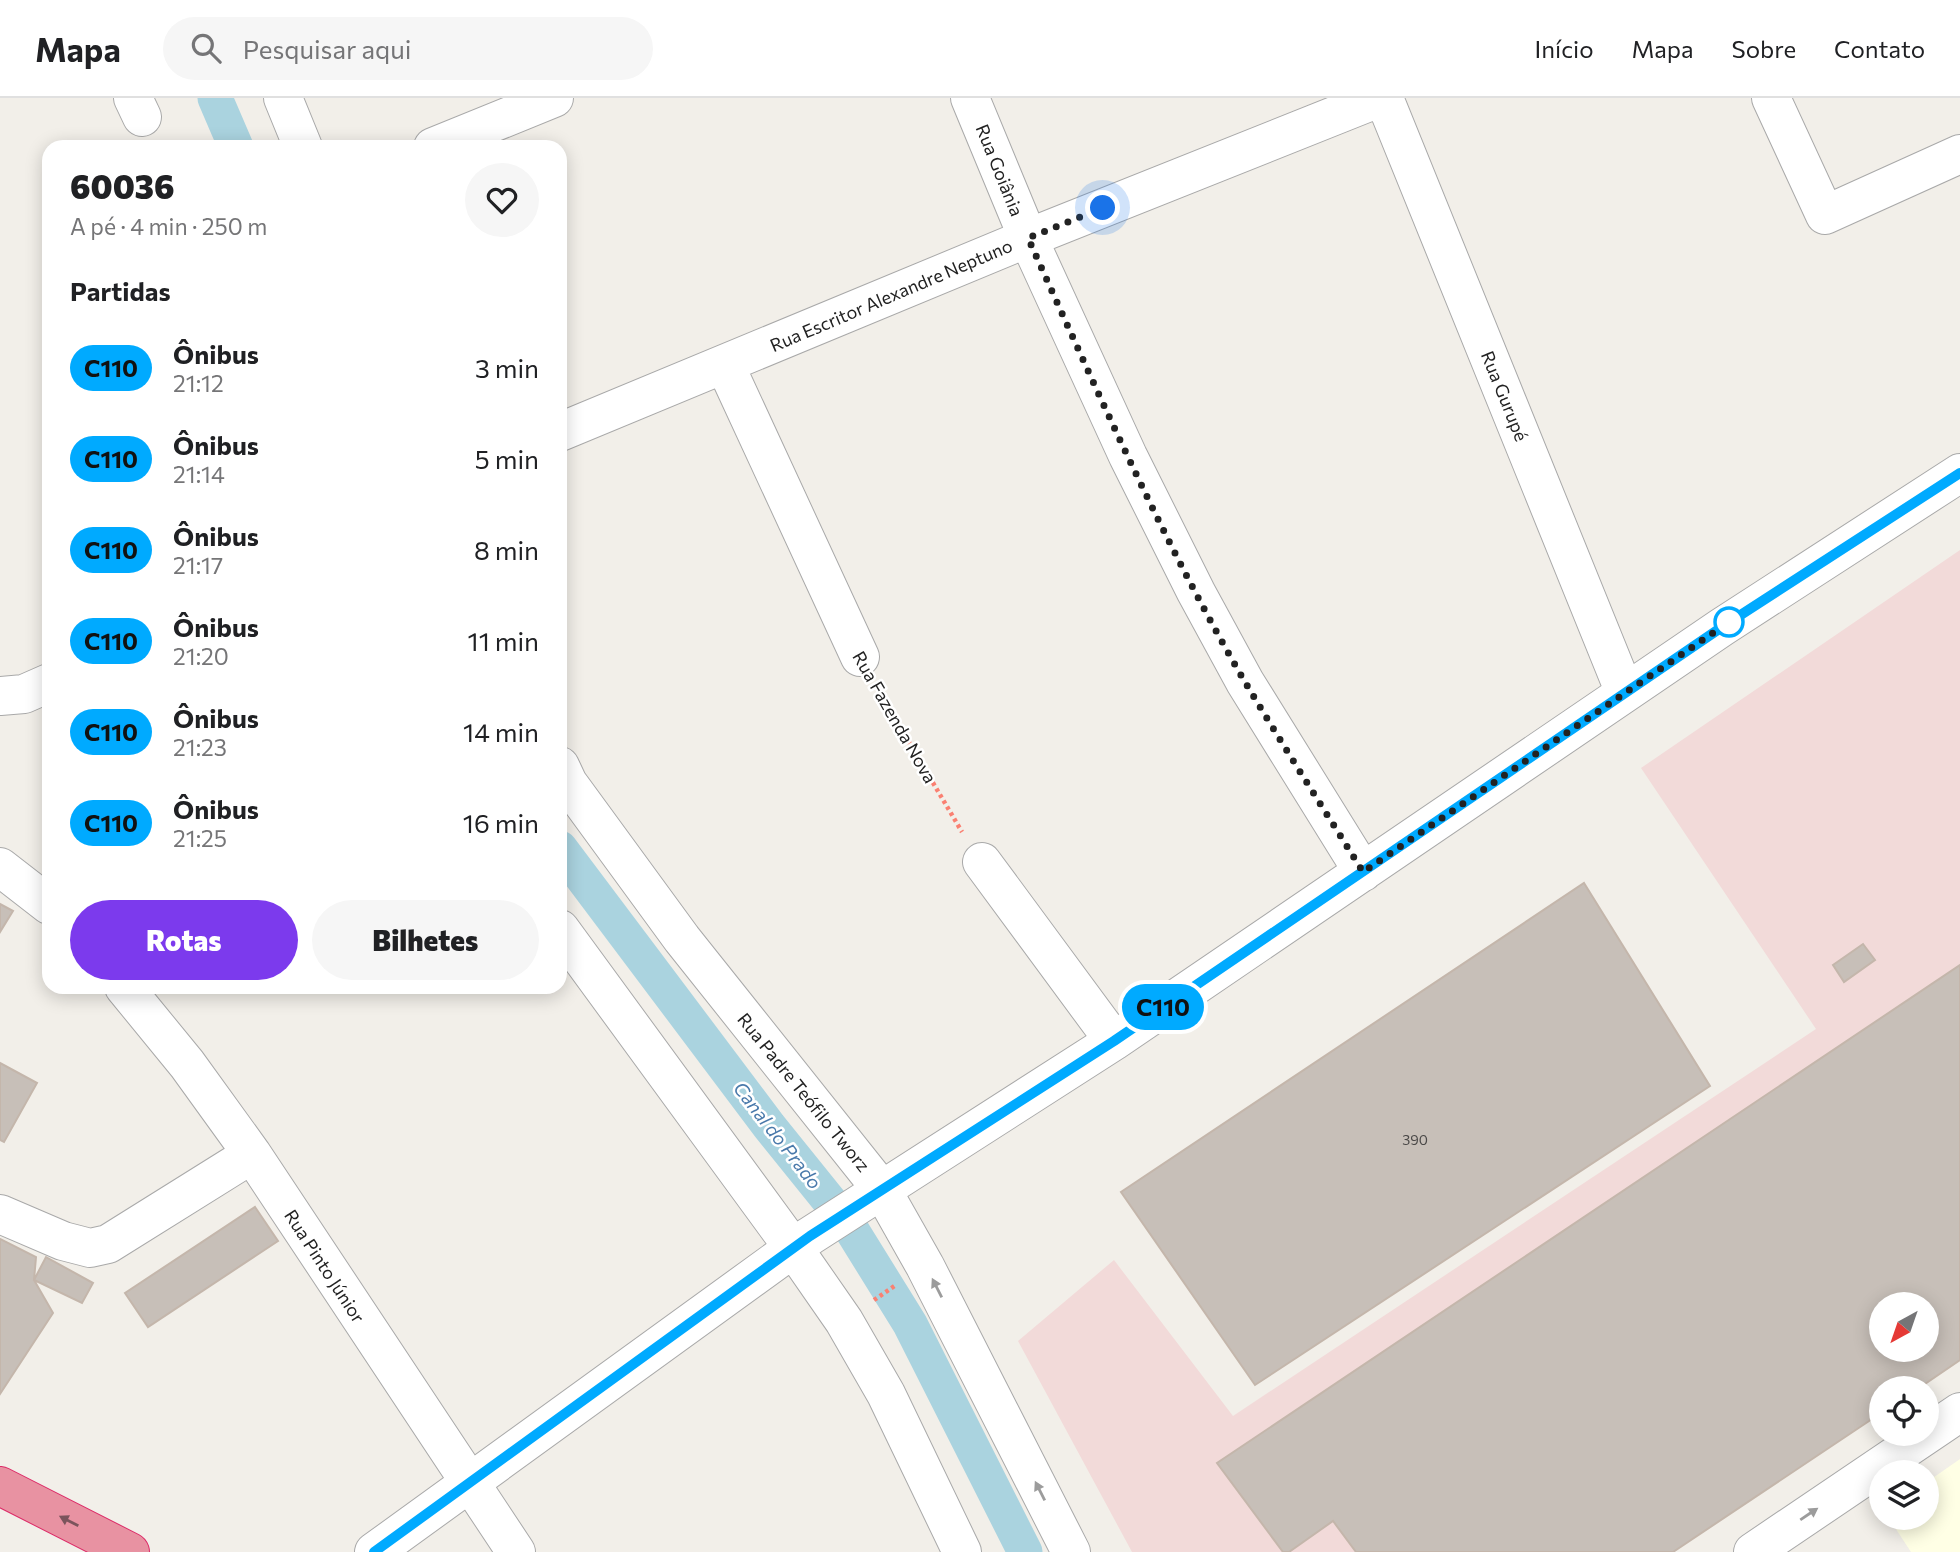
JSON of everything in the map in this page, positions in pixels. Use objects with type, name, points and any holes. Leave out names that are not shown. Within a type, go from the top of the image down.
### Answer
[{"type":"highway","points":[[0,1486],[130,1552]]},
{"type":"street","points":[[283,98],[300,140]]},
{"type":"street","points":[[450,140],[554,98]]},
{"type":"street","name":"Rua Goiânia","points":[[970,98],[1028,238],[1128,456],[1196,592],[1245,682],[1363,872]]},
{"type":"street","name":"Rua Escritor Alexandre Neptuno","points":[[567,429],[1028,238],[1382,98]]},
{"type":"street","name":"Rua Gurupé","points":[[1382,98],[1625,693]]},
{"type":"street","points":[[1771,98],[1825,215],[1960,154]]},
{"type":"street","name":"Rua Fazenda Nova","points":[[725,365],[860,657]]},
{"type":"street","points":[[374,1552],[802,1242],[1114,1041],[1722,627],[1960,473]]},
{"type":"street","points":[[0,696],[24,694],[42,686]]},
{"type":"street","name":"Rua Padre Teófilo Tworz","points":[[567,781],[682,939],[878,1193],[925,1266],[1071,1552]]},
{"type":"street","points":[[982,862],[1114,1041]]},
{"type":"street","points":[[0,867],[42,900]]},
{"type":"street","points":[[567,938],[802,1242],[886,1394],[962,1552]]},
{"type":"street","name":"Rua Pinto Júnior","points":[[130,994],[187,1064],[252,1154],[516,1552]]},
{"type":"street","points":[[0,1214],[63,1241],[90,1248],[108,1244],[252,1154]]},
{"type":"street","points":[[1753,1552],[1960,1412]]},
{"type":"path","name":"Rua Fazenda Nova","points":[[860,657],[912,750],[982,862]]},
{"type":"path","points":[[873,1300],[906,1278]]},
{"type":"shaded area","points":[[1960,550],[1960,1353],[1908,1376],[1869,1376],[1869,1414],[1665,1552],[1132,1552],[1018,1341],[1114,1260],[1233,1416],[1816,1029],[1641,768]]},
{"type":"shaded area","points":[[1960,1459],[1960,1552],[1911,1552],[1897,1530],[1939,1530],[1939,1474]]},
{"type":"building","points":[[1584,883],[1710,1086],[1255,1385],[1121,1192]]},
{"type":"building","points":[[0,904],[13,911],[0,932]]},
{"type":"building","points":[[1863,944],[1875,960],[1844,982],[1833,965]]},
{"type":"building","points":[[1960,965],[1960,1360],[1937,1376],[1869,1376],[1869,1421],[1673,1552],[1356,1552],[1333,1521],[1289,1552],[1283,1552],[1217,1463]]},
{"type":"building","points":[[0,1063],[37,1083],[4,1142],[0,1140]]},
{"type":"building","points":[[255,1207],[278,1241],[148,1327],[125,1293]]},
{"type":"building","points":[[0,1239],[36,1257],[34,1280],[53,1313],[0,1394]]},
{"type":"building","points":[[46,1257],[93,1283],[82,1303],[34,1280]]},
{"type":"waterway","name":"Canal do Prado","points":[[215,98],[233,140]]},
{"type":"waterway","name":"Canal do Prado","points":[[567,857],[769,1126],[848,1224],[910,1324],[1025,1552]]},
{"type":"bus line","name":"C110","points":[[374,1552],[810,1236],[1114,1041],[1722,627],[1960,473]]},
{"type":"route","points":[[1103,208],[1028,238],[1128,456],[1196,592],[1245,682],[1363,872],[1729,622]]}]
